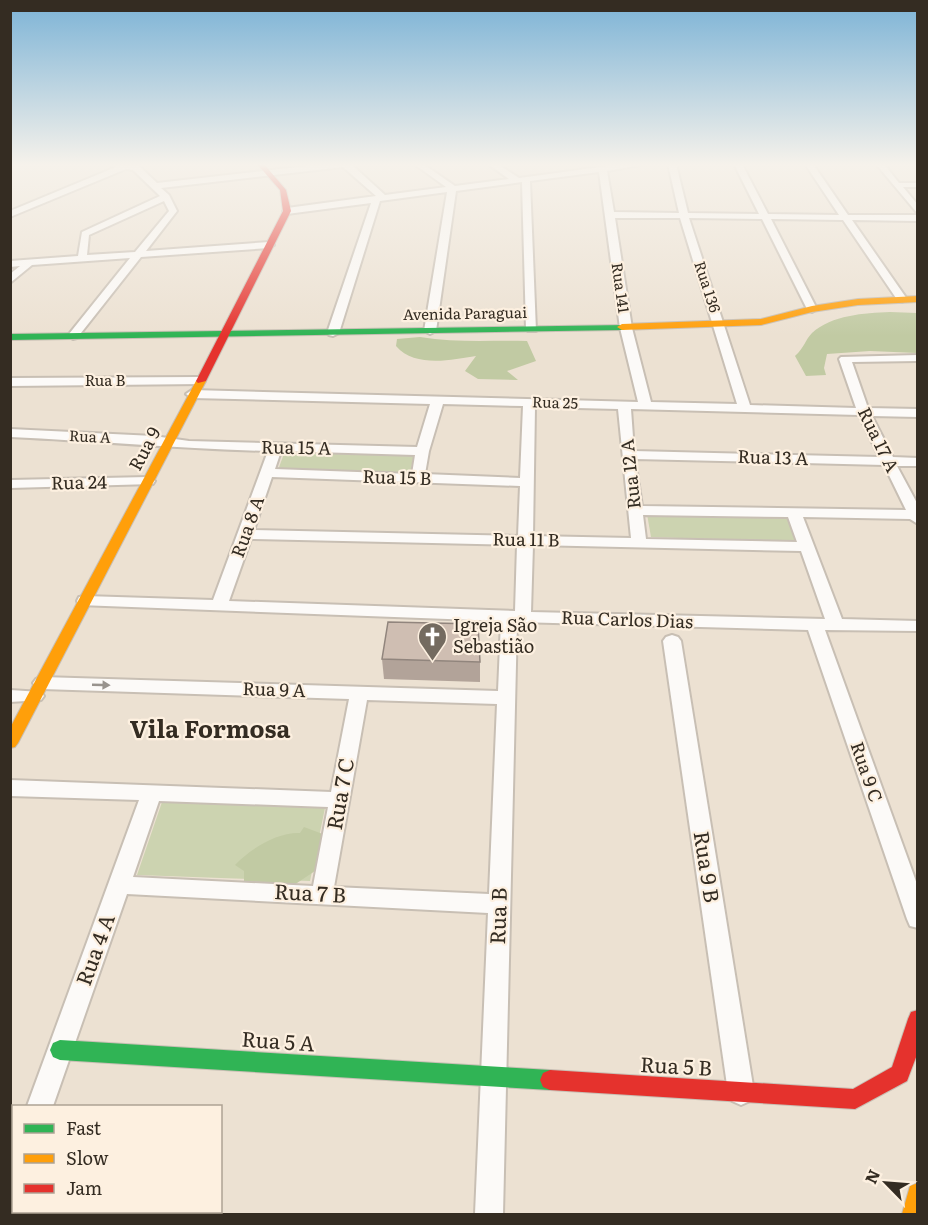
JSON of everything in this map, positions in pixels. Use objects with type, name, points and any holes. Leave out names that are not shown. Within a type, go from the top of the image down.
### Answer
[{"type":"street","points":[[82,259],[85,234],[113,221]]},
{"type":"street","points":[[73,336],[165,221]]},
{"type":"street","name":"Rua 9","points":[[10,743],[170,442],[192,394],[282,221]]},
{"type":"street","points":[[333,333],[372,221]]},
{"type":"street","points":[[430,331],[447,221]]},
{"type":"street","points":[[525,221],[532,329]]},
{"type":"street","name":"Rua 141","points":[[610,221],[626,328],[645,405]]},
{"type":"street","name":"Rua 136","points":[[686,221],[746,409]]},
{"type":"street","points":[[768,221],[812,309]]},
{"type":"street","points":[[848,221],[902,299]]},
{"type":"street","points":[[10,264],[269,245]]},
{"type":"street","points":[[10,280],[29,263]]},
{"type":"street","name":"Avenida Paraguai","points":[[10,337],[719,325],[761,322],[812,309],[858,302],[918,299]]},
{"type":"street","name":"Rua 17 A","points":[[916,518],[863,411],[845,358],[918,358]]},
{"type":"street","name":"Rua B","points":[[10,382],[200,381]]},
{"type":"street","name":"Rua 25","points":[[192,394],[918,413]]},
{"type":"street","points":[[418,478],[422,451],[438,400]]},
{"type":"street","name":"Rua B","points":[[489,1215],[507,698],[525,540],[529,402]]},
{"type":"street","name":"Rua 12 A","points":[[624,405],[639,543]]},
{"type":"street","name":"Rua A","points":[[10,433],[170,442]]},
{"type":"street","name":"Rua 15 A","points":[[170,442],[189,445],[422,451]]},
{"type":"street","name":"Rua 8 A","points":[[219,606],[276,447]]},
{"type":"street","name":"Rua 13 A","points":[[628,454],[918,462]]},
{"type":"street","name":"Rua 15 B","points":[[267,473],[527,482]]},
{"type":"street","name":"Rua 24","points":[[10,484],[148,481]]},
{"type":"street","points":[[635,510],[916,518]]},
{"type":"street","points":[[794,513],[836,625]]},
{"type":"street","name":"Rua 11 B","points":[[245,534],[807,547]]},
{"type":"street","name":"Rua Carlos Dias","points":[[85,601],[516,617],[918,626]]},
{"type":"street","name":"Rua 9 C","points":[[815,625],[918,920]]},
{"type":"street","name":"Rua 9 B","points":[[672,641],[741,1092]]},
{"type":"street","name":"Rua 9 A","points":[[10,696],[39,690],[359,693],[507,698]]},
{"type":"street","name":"Rua 7 C","points":[[322,895],[359,693]]},
{"type":"street","points":[[10,788],[340,800]]},
{"type":"street","name":"Rua 4 A","points":[[41,1105],[152,793]]},
{"type":"street","name":"Rua 7 B","points":[[119,885],[500,904]]},
{"type":"street","name":"Rua 5 B","points":[[494,1077],[855,1098],[900,1074],[918,1019]]},
{"type":"street","name":"Rua 5 A","points":[[60,1050],[494,1077]]},
{"type":"street","points":[[913,1215],[918,1194]]},
{"type":"green space","points":[[917,313],[917,353],[870,351],[827,354],[824,368],[826,375],[806,376],[795,356],[812,333],[829,322],[839,319],[859,314]]},
{"type":"green space","points":[[420,337],[460,341],[527,341],[536,361],[507,371],[518,380],[478,379],[465,371],[476,356],[434,361],[423,360],[404,353],[396,346],[397,339]]},
{"type":"green space","points":[[285,451],[414,454],[410,474],[278,470]]},
{"type":"green space","points":[[647,514],[787,518],[796,542],[651,537]]},
{"type":"green space","points":[[162,802],[325,808],[310,881],[137,875]]},
{"type":"green space","points":[[304,827],[328,836],[318,869],[291,887],[244,883],[244,871],[235,865],[241,859],[273,838],[300,833]]},
{"type":"building","points":[[388,622],[478,624],[480,662],[382,659]]},
{"type":"traffic: fast","points":[[10,337],[622,327]]},
{"type":"traffic: fast","points":[[60,1050],[550,1080]]},
{"type":"traffic: slow","points":[[622,327],[761,322],[812,309],[858,302],[918,299]]},
{"type":"traffic: slow","points":[[10,743],[201,381]]},
{"type":"traffic: slow","points":[[913,1214],[918,1194]]},
{"type":"traffic: jam","points":[[201,381],[282,221]]},
{"type":"traffic: jam","points":[[550,1080],[855,1099],[900,1074],[918,1019]]},
{"type":"place","name":"Igreja São Sebastião","points":[[432,662]]},
{"type":"district","name":"Vila Formosa","points":[[210,730]]}]
